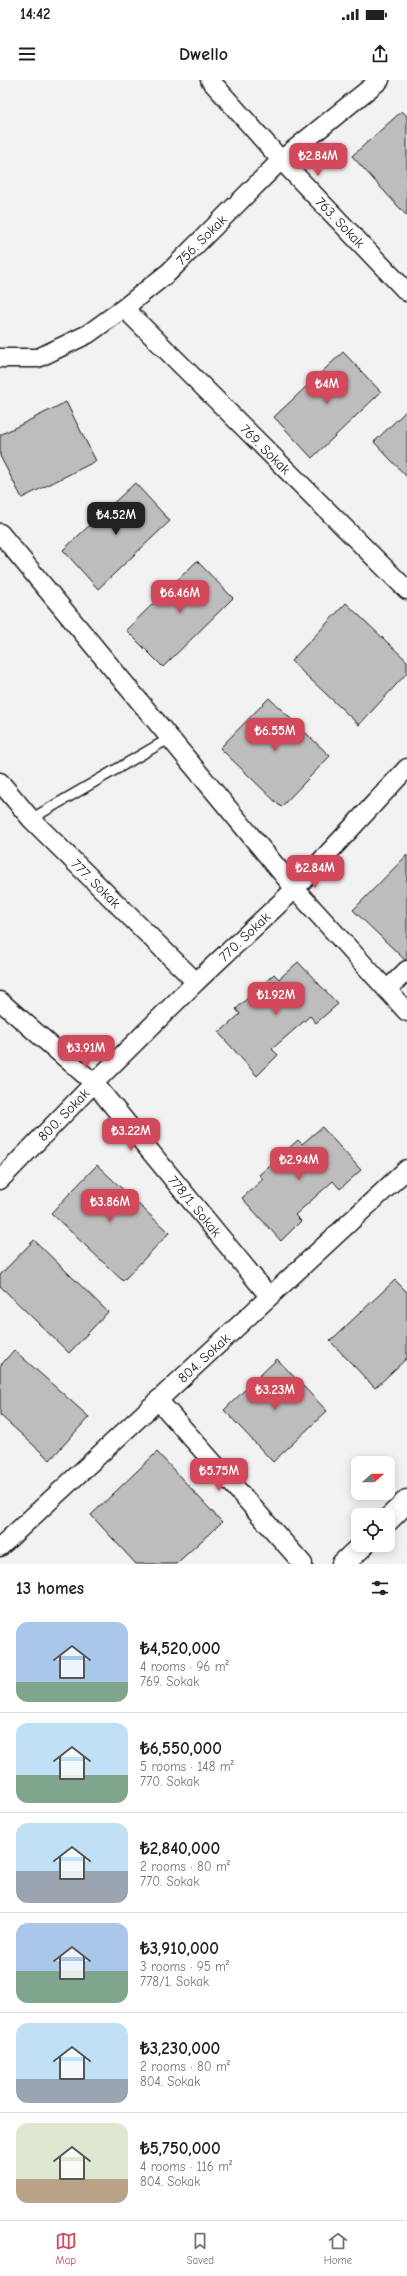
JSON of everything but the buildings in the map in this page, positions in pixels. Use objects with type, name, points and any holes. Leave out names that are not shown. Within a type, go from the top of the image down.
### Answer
[{"type":"main road","points":[[395,1513],[407,1501]]},
{"type":"main road","points":[[343,1564],[356,1552]]},
{"type":"street","name":"763. Sokak","points":[[210,80],[281,160],[407,292]]},
{"type":"street","name":"756. Sokak","points":[[0,358],[38,358],[88,334],[124,308],[169,272],[281,160],[380,80]]},
{"type":"street","name":"769. Sokak","points":[[124,308],[407,590]]},
{"type":"street","points":[[0,532],[295,889],[407,1012]]},
{"type":"street","name":"770. Sokak","points":[[196,982],[295,889],[407,768]]},
{"type":"street","name":"777. Sokak","points":[[0,782],[31,818],[196,982]]},
{"type":"street","points":[[387,990],[407,970]]},
{"type":"street","name":"800. Sokak","points":[[0,1180],[94,1083],[196,982]]},
{"type":"street","name":"778/1. Sokak","points":[[0,1001],[94,1083],[269,1296]]},
{"type":"street","name":"804. Sokak","points":[[0,1547],[269,1296],[407,1170]]},
{"type":"street","points":[[158,1400],[303,1564]]},
{"type":"lane","points":[[31,818],[170,738]]}]
